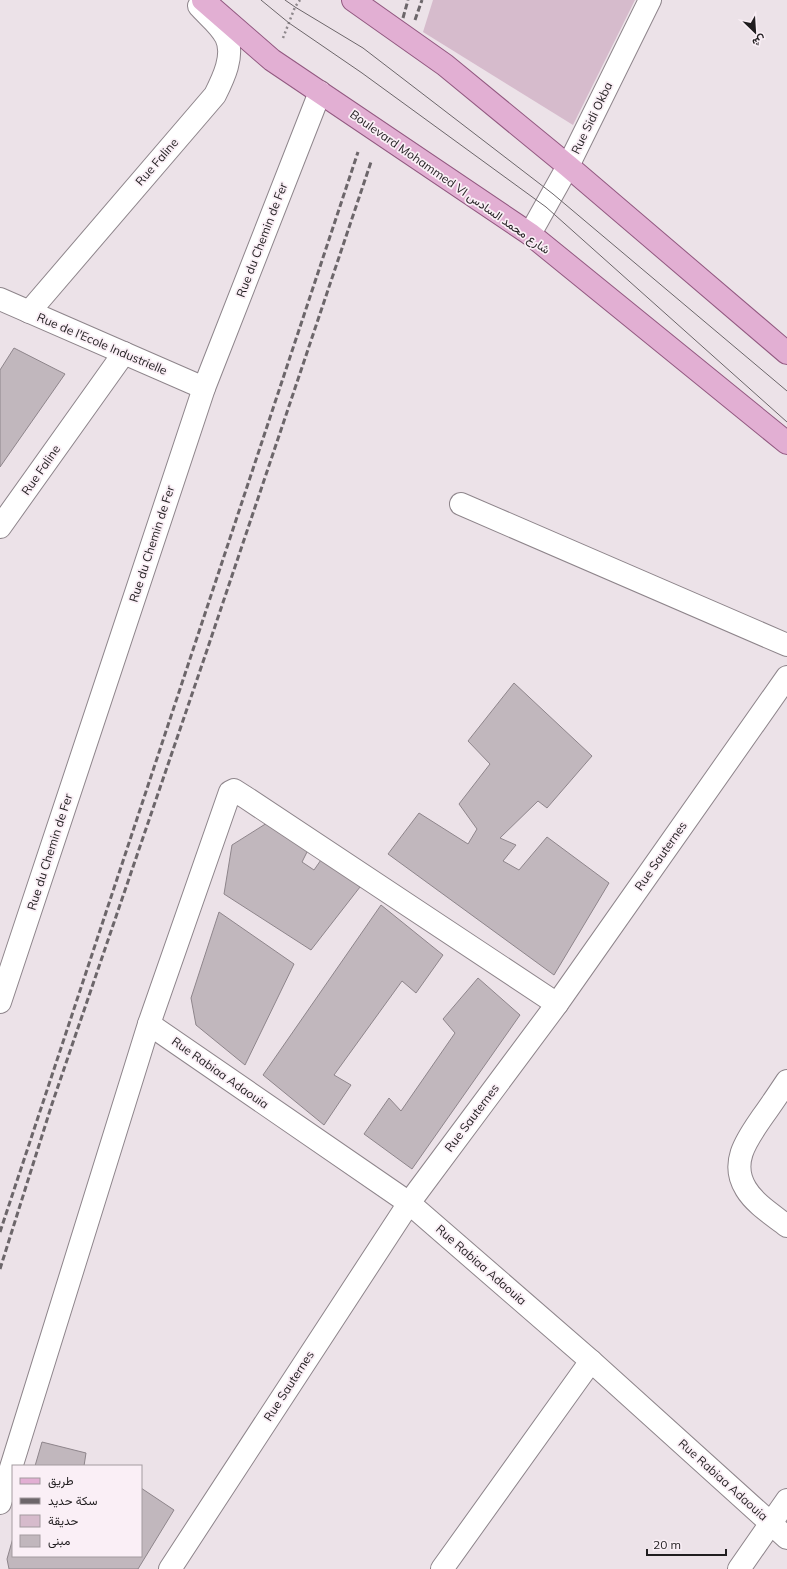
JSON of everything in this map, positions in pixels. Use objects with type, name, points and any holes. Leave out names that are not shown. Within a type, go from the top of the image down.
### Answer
[{"type":"main road","name":"Boulevard Mohammed VI شارع محمد السادس","points":[[204,0],[272,60],[530,234],[787,443]]},
{"type":"main road","points":[[353,0],[445,65],[568,166],[787,352]]},
{"type":"street","name":"Rue Faline","points":[[28,312],[215,95],[227,68],[229,51],[226,38],[195,0]]},
{"type":"street","name":"Rue Sidi Okba","points":[[530,234],[568,166],[650,0]]},
{"type":"street","name":"Rue du Chemin de Fer","points":[[0,1002],[204,388],[320,92]]},
{"type":"street","name":"Rue de l'Ecole Industrielle","points":[[0,299],[204,388]]},
{"type":"street","name":"Rue Faline","points":[[0,527],[124,353]]},
{"type":"street","points":[[461,504],[787,645]]},
{"type":"street","name":"Rue Sauternes","points":[[170,1569],[409,1203],[557,1004],[787,677]]},
{"type":"street","points":[[12,1465],[149,1024],[230,792],[234,790],[557,1004]]},
{"type":"street","name":"Rue Rabiaa Adaouia","points":[[149,1024],[409,1203],[591,1361],[787,1538]]},
{"type":"street","points":[[787,1081],[744,1143],[739,1160],[740,1174],[745,1189],[758,1203],[787,1226]]},
{"type":"street","points":[[442,1569],[591,1361]]},
{"type":"street","points":[[0,1504],[12,1465]]},
{"type":"street","points":[[739,1569],[787,1500]]},
{"type":"path","points":[[272,60],[295,7],[300,0]]},
{"type":"green space","points":[[433,0],[635,0],[573,125],[423,32]]},
{"type":"building","points":[[14,348],[65,374],[0,467],[0,370]]},
{"type":"building","points":[[514,683],[592,756],[547,808],[538,801],[500,838],[516,845],[503,861],[519,870],[547,837],[609,883],[554,975],[388,854],[419,813],[468,844],[477,829],[459,804],[490,764],[468,741]]},
{"type":"building","points":[[267,823],[308,850],[302,862],[314,870],[323,857],[360,887],[311,950],[224,894],[232,845]]},
{"type":"building","points":[[381,905],[443,955],[416,993],[402,981],[334,1075],[351,1085],[324,1125],[263,1075]]},
{"type":"building","points":[[219,912],[294,964],[245,1065],[196,1025],[191,998]]},
{"type":"building","points":[[478,978],[520,1015],[412,1169],[364,1134],[389,1098],[401,1111],[455,1033],[443,1019]]},
{"type":"building","points":[[42,1442],[86,1453],[84,1465],[35,1465]]},
{"type":"building","points":[[142,1489],[174,1510],[138,1569],[9,1569],[7,1559],[12,1542],[12,1557],[142,1557]]},
{"type":"tram line","points":[[261,0],[289,23],[362,73],[546,207],[787,422]]},
{"type":"tram line","points":[[285,0],[363,48],[553,194],[787,391]]},
{"type":"railway","points":[[403,18],[408,0]]},
{"type":"railway","points":[[415,20],[422,0]]},
{"type":"railway","points":[[0,1232],[358,152]]},
{"type":"railway","points":[[0,1269],[52,1104],[204,659],[371,162]]}]
